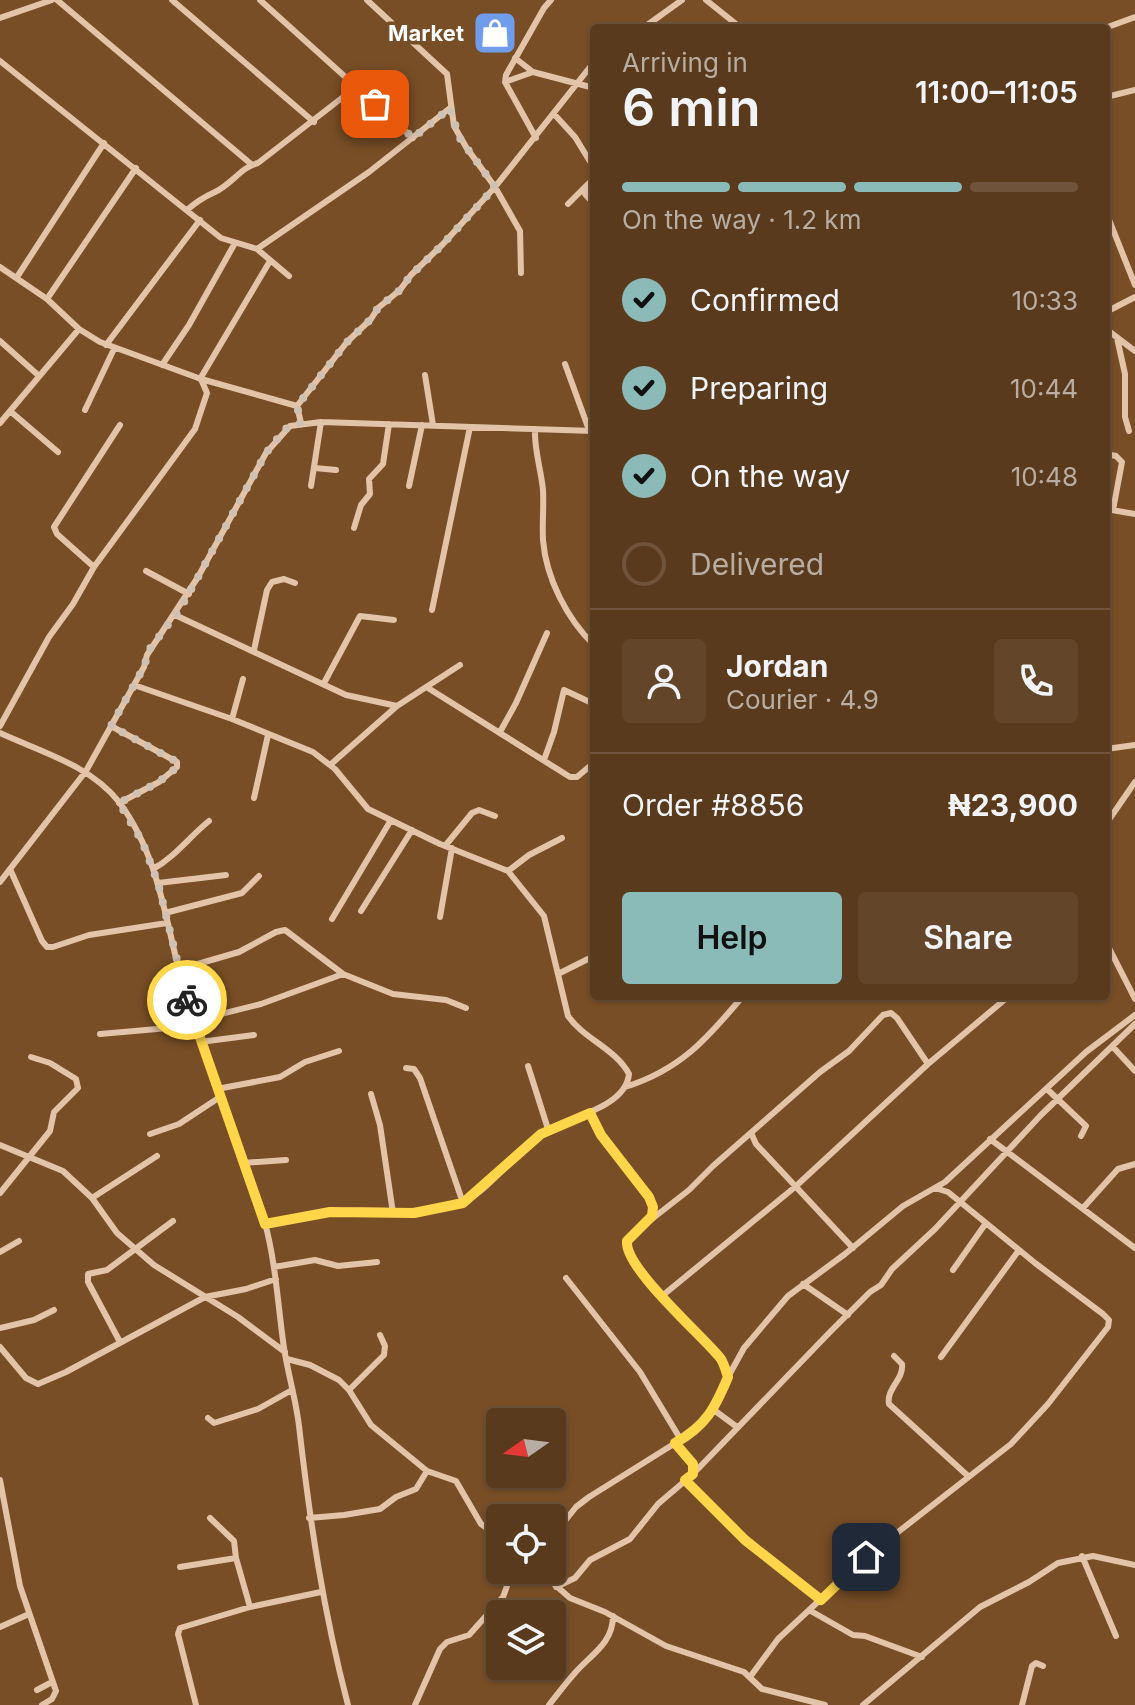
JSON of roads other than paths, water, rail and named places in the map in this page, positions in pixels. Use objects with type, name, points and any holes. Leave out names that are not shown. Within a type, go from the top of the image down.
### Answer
[{"type":"street","points":[[23,0],[29,8]]},
{"type":"street","points":[[0,18],[55,0],[256,165],[356,87]]},
{"type":"street","points":[[172,0],[314,122]]},
{"type":"street","points":[[260,0],[413,138]]},
{"type":"street","points":[[367,0],[443,69],[449,79],[450,108],[459,137],[495,187],[520,233],[521,273]]},
{"type":"street","points":[[536,138],[505,82],[515,58],[551,0]]},
{"type":"street","points":[[651,24],[682,0]]},
{"type":"street","points":[[706,0],[736,24]]},
{"type":"street","points":[[1110,26],[1135,17]]},
{"type":"street","points":[[515,58],[533,72],[590,87]]},
{"type":"street","points":[[0,61],[221,238],[257,249],[289,276]]},
{"type":"street","points":[[297,406],[347,342],[378,308],[400,290],[495,187],[590,67]]},
{"type":"street","points":[[505,82],[533,72]]},
{"type":"street","points":[[1110,96],[1135,90]]},
{"type":"street","points":[[257,249],[369,172],[450,108]]},
{"type":"street","points":[[554,114],[575,137],[590,161]]},
{"type":"street","points":[[17,277],[104,143]]},
{"type":"street","points":[[187,210],[203,195],[216,191],[251,164]]},
{"type":"street","points":[[47,299],[136,168]]},
{"type":"street","points":[[568,204],[590,182]]},
{"type":"street","points":[[585,188],[590,200]]},
{"type":"street","points":[[106,345],[200,220]]},
{"type":"street","points":[[1110,222],[1135,285]]},
{"type":"street","points":[[162,365],[189,325],[235,243]]},
{"type":"street","points":[[201,379],[270,261]]},
{"type":"street","points":[[0,267],[47,299],[79,329],[114,349],[226,387],[297,406]]},
{"type":"street","points":[[1110,310],[1135,297]]},
{"type":"street","points":[[0,423],[79,329]]},
{"type":"street","points":[[1110,332],[1135,351]]},
{"type":"street","points":[[1117,338],[1125,374],[1125,417],[1129,431]]},
{"type":"street","points":[[0,341],[38,375]]},
{"type":"street","points":[[85,410],[114,349]]},
{"type":"street","points":[[565,364],[590,425]]},
{"type":"street","points":[[425,375],[433,425]]},
{"type":"street","points":[[0,726],[49,637],[94,567],[191,436],[207,393],[201,379]]},
{"type":"street","points":[[207,393],[226,387]]},
{"type":"street","points":[[297,406],[301,423]]},
{"type":"street","points":[[10,411],[58,452]]},
{"type":"street","points":[[0,882],[86,771],[144,667],[149,650],[189,594],[266,453],[285,429],[301,423],[321,422],[590,430]]},
{"type":"street","points":[[311,486],[321,422]]},
{"type":"street","points":[[354,528],[361,505],[370,494],[369,479],[383,464],[389,424]]},
{"type":"street","points":[[94,567],[57,534],[54,527],[120,425]]},
{"type":"street","points":[[409,486],[422,425]]},
{"type":"street","points":[[432,610],[470,427]]},
{"type":"street","points":[[535,429],[533,445],[543,488],[543,539],[547,563],[573,621],[590,640]]},
{"type":"street","points":[[1110,455],[1122,462],[1110,510],[1135,514]]},
{"type":"street","points":[[315,468],[336,470]]},
{"type":"street","points":[[146,571],[189,594]]},
{"type":"street","points":[[254,650],[267,590],[272,582],[284,579],[295,583]]},
{"type":"street","points":[[175,615],[356,698],[397,706]]},
{"type":"street","points":[[324,683],[360,616],[394,620]]},
{"type":"street","points":[[500,732],[547,633]]},
{"type":"street","points":[[330,765],[397,706],[460,665]]},
{"type":"street","points":[[232,719],[243,679]]},
{"type":"street","points":[[134,685],[232,719],[313,752],[330,765],[364,806],[508,871],[544,916],[568,1016],[626,1067],[629,1078],[615,1097],[590,1113],[548,1129],[463,1203],[414,1213],[330,1212],[265,1224]]},
{"type":"street","points":[[428,688],[573,778],[590,766]]},
{"type":"street","points":[[544,760],[564,690],[590,702]]},
{"type":"street","points":[[111,726],[177,762],[177,767],[159,782],[119,803]]},
{"type":"street","points":[[0,733],[86,771],[119,803],[142,841],[153,869],[177,970],[193,1021],[265,1224],[276,1279],[321,1592],[348,1705]]},
{"type":"street","points":[[254,798],[268,735]]},
{"type":"street","points":[[1110,748],[1135,745]]},
{"type":"street","points":[[1110,818],[1135,782]]},
{"type":"street","points":[[440,917],[449,847],[472,813],[479,810],[495,816]]},
{"type":"street","points":[[332,919],[391,820]]},
{"type":"street","points":[[153,869],[165,863],[209,821]]},
{"type":"street","points":[[361,911],[412,830]]},
{"type":"street","points":[[508,871],[529,855],[562,838]]},
{"type":"street","points":[[10,869],[47,947],[89,935],[167,923]]},
{"type":"street","points":[[158,883],[226,875]]},
{"type":"street","points":[[165,913],[242,893],[259,876]]},
{"type":"street","points":[[177,970],[239,952],[285,930],[343,974],[393,994],[446,1000],[466,1008]]},
{"type":"street","points":[[1110,950],[1135,999]]},
{"type":"street","points":[[558,974],[590,959]]},
{"type":"street","points":[[100,1034],[180,1027],[261,1004],[343,974]]},
{"type":"street","points":[[625,1087],[650,1079],[675,1065],[707,1039],[740,1000]]},
{"type":"street","points":[[662,1296],[795,1187],[928,1064],[1004,1000]]},
{"type":"street","points":[[728,1377],[722,1361],[634,1264],[626,1248],[630,1236],[652,1216],[679,1199],[826,1067],[849,1051],[883,1015],[891,1013],[897,1018],[928,1064]]},
{"type":"street","points":[[566,1520],[589,1497],[678,1442],[714,1410],[738,1357],[777,1308],[803,1284],[903,1206],[945,1182],[1086,1052],[1135,1015]]},
{"type":"street","points":[[556,1587],[575,1578],[590,1560],[630,1539],[658,1504],[693,1474],[870,1292],[881,1285],[892,1269],[929,1236],[1057,1099],[1135,1024]]},
{"type":"street","points":[[200,1042],[254,1035]]},
{"type":"street","points":[[1113,1047],[1135,1071]]},
{"type":"street","points":[[150,1134],[179,1124],[219,1093],[280,1077],[305,1062],[339,1051]]},
{"type":"street","points":[[0,1193],[50,1131],[54,1112],[78,1088],[76,1079],[50,1063],[31,1057]]},
{"type":"street","points":[[528,1066],[548,1129]]},
{"type":"street","points":[[406,1068],[417,1071],[420,1078],[463,1203]]},
{"type":"street","points":[[1047,1089],[1086,1126],[1081,1136]]},
{"type":"street","points":[[371,1094],[380,1125],[393,1213]]},
{"type":"street","points":[[590,1113],[601,1135],[649,1197],[652,1216]]},
{"type":"street","points":[[752,1135],[756,1144],[853,1248]]},
{"type":"street","points":[[990,1139],[1135,1248]]},
{"type":"street","points":[[744,1141],[756,1144]]},
{"type":"street","points":[[0,1145],[63,1171],[92,1198],[117,1233],[154,1265],[205,1297],[286,1356],[334,1375],[349,1390],[371,1425],[427,1471],[456,1481],[486,1527]]},
{"type":"street","points":[[92,1198],[157,1156]]},
{"type":"street","points":[[243,1163],[286,1160]]},
{"type":"street","points":[[1083,1208],[1118,1169],[1135,1164]]},
{"type":"street","points":[[945,1182],[948,1192]]},
{"type":"street","points":[[750,1677],[778,1639],[881,1544],[919,1518],[948,1491],[994,1460],[1011,1444],[1048,1404],[1109,1325],[1108,1318],[1103,1314],[948,1192],[935,1188]]},
{"type":"street","points":[[653,1207],[665,1208]]},
{"type":"street","points":[[120,1342],[87,1277],[91,1272],[107,1270],[173,1221]]},
{"type":"street","points":[[953,1270],[986,1223]]},
{"type":"street","points":[[0,1252],[19,1241]]},
{"type":"street","points":[[941,1357],[1019,1250]]},
{"type":"street","points":[[274,1267],[315,1260],[338,1266],[377,1262]]},
{"type":"street","points":[[566,1278],[653,1390],[678,1442],[693,1464],[693,1474]]},
{"type":"street","points":[[0,1347],[26,1378],[38,1384],[205,1297],[276,1279]]},
{"type":"street","points":[[803,1284],[848,1315]]},
{"type":"street","points":[[0,1328],[34,1320],[54,1310]]},
{"type":"street","points":[[349,1390],[384,1355],[385,1346],[380,1335]]},
{"type":"street","points":[[894,1356],[903,1367],[888,1397],[889,1404],[968,1476]]},
{"type":"street","points":[[722,1361],[738,1357]]},
{"type":"street","points":[[288,1369],[299,1362]]},
{"type":"street","points":[[208,1418],[214,1423],[241,1415],[292,1390]]},
{"type":"street","points":[[714,1410],[737,1427]]},
{"type":"street","points":[[693,1464],[703,1463]]},
{"type":"street","points":[[309,1518],[380,1509],[396,1497],[416,1489],[427,1471]]},
{"type":"street","points":[[0,1480],[11,1546],[55,1695],[42,1705]]},
{"type":"street","points":[[685,1480],[745,1540],[821,1600]]},
{"type":"street","points":[[210,1518],[233,1538],[250,1607]]},
{"type":"street","points":[[0,1548],[11,1546]]},
{"type":"street","points":[[1082,1556],[1116,1636]]},
{"type":"street","points":[[863,1705],[980,1607],[1058,1563],[1093,1556],[1135,1565]]},
{"type":"street","points":[[180,1567],[236,1558]]},
{"type":"street","points":[[415,1705],[440,1649],[447,1642],[469,1635],[503,1597],[508,1584]]},
{"type":"street","points":[[553,1584],[580,1604],[613,1616],[666,1646],[739,1669],[762,1689],[825,1705]]},
{"type":"street","points":[[196,1705],[178,1634],[180,1628],[250,1607],[321,1592]]},
{"type":"street","points":[[809,1610],[853,1635],[865,1636],[922,1657]]},
{"type":"street","points":[[0,1627],[29,1614]]},
{"type":"street","points":[[549,1705],[602,1646],[612,1626],[613,1616]]},
{"type":"street","points":[[1022,1705],[1032,1666],[1036,1663],[1043,1666]]},
{"type":"street","points":[[37,1690],[52,1682]]},
{"type":"place","name":"Market","points":[[495,33]]}]
